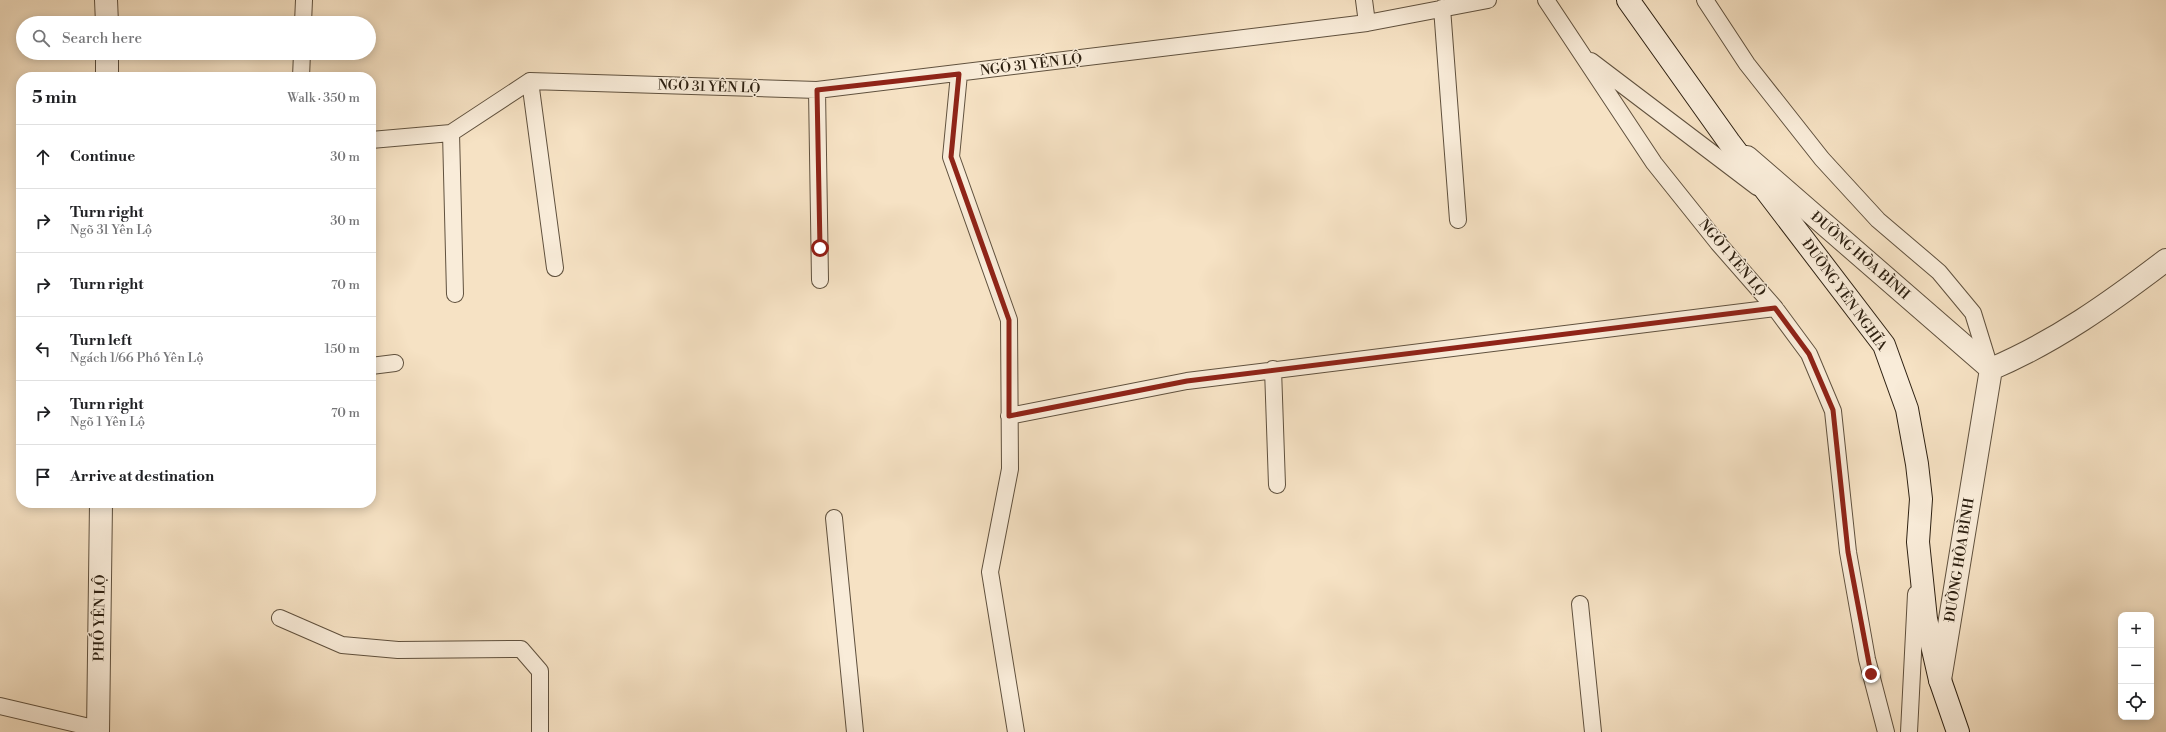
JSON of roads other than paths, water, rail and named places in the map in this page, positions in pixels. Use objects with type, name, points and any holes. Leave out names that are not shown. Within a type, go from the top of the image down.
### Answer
[{"type":"street","points":[[106,0],[107,16]]},
{"type":"street","name":"ĐƯỜNG YÊN NGHĨA","points":[[1628,0],[1772,199],[1884,345],[1907,409],[1917,464],[1921,500],[1918,542],[1926,619],[1940,680],[1958,732]]},
{"type":"street","points":[[107,60],[107,72]]},
{"type":"street","name":"ĐƯỜNG HÒA BÌNH","points":[[1730,142],[1991,369],[1940,680]]},
{"type":"street","points":[[1991,369],[2026,354],[2106,305],[2166,260]]},
{"type":"street","name":"PHỐ YÊN LỘ","points":[[98,730],[101,508]]},
{"type":"lane","points":[[303,16],[304,0]]},
{"type":"lane","points":[[1364,0],[1367,23]]},
{"type":"lane","name":"NGÕ 31 YÊN LỘ","points":[[530,81],[817,90],[959,74],[1367,23],[1488,0]]},
{"type":"lane","name":"NGÕ 1 YÊN LỘ","points":[[1546,0],[1654,163],[1718,243],[1775,308],[1809,354],[1833,410],[1848,552],[1867,659],[1886,732]]},
{"type":"lane","points":[[1705,0],[1747,64],[1822,159],[1878,220],[1939,272],[1973,313],[1991,369]]},
{"type":"lane","points":[[1442,8],[1458,220]]},
{"type":"lane","points":[[1580,53],[1772,199]]},
{"type":"lane","points":[[301,72],[302,60]]},
{"type":"lane","points":[[959,74],[951,157],[1009,320],[1010,469],[990,572],[1016,732]]},
{"type":"lane","points":[[376,140],[451,133],[530,81],[555,268]]},
{"type":"lane","points":[[817,90],[820,280]]},
{"type":"lane","points":[[451,133],[455,294]]},
{"type":"lane","points":[[1009,416],[1187,381],[1273,369],[1775,308]]},
{"type":"lane","points":[[376,365],[395,363]]},
{"type":"lane","points":[[1273,369],[1277,485]]},
{"type":"lane","points":[[834,518],[855,732]]},
{"type":"lane","points":[[1909,732],[1918,542]]},
{"type":"lane","points":[[1580,604],[1594,732]]},
{"type":"lane","points":[[280,618],[342,645],[398,650],[521,649],[540,671],[540,732]]},
{"type":"lane","points":[[0,706],[98,730]]}]
